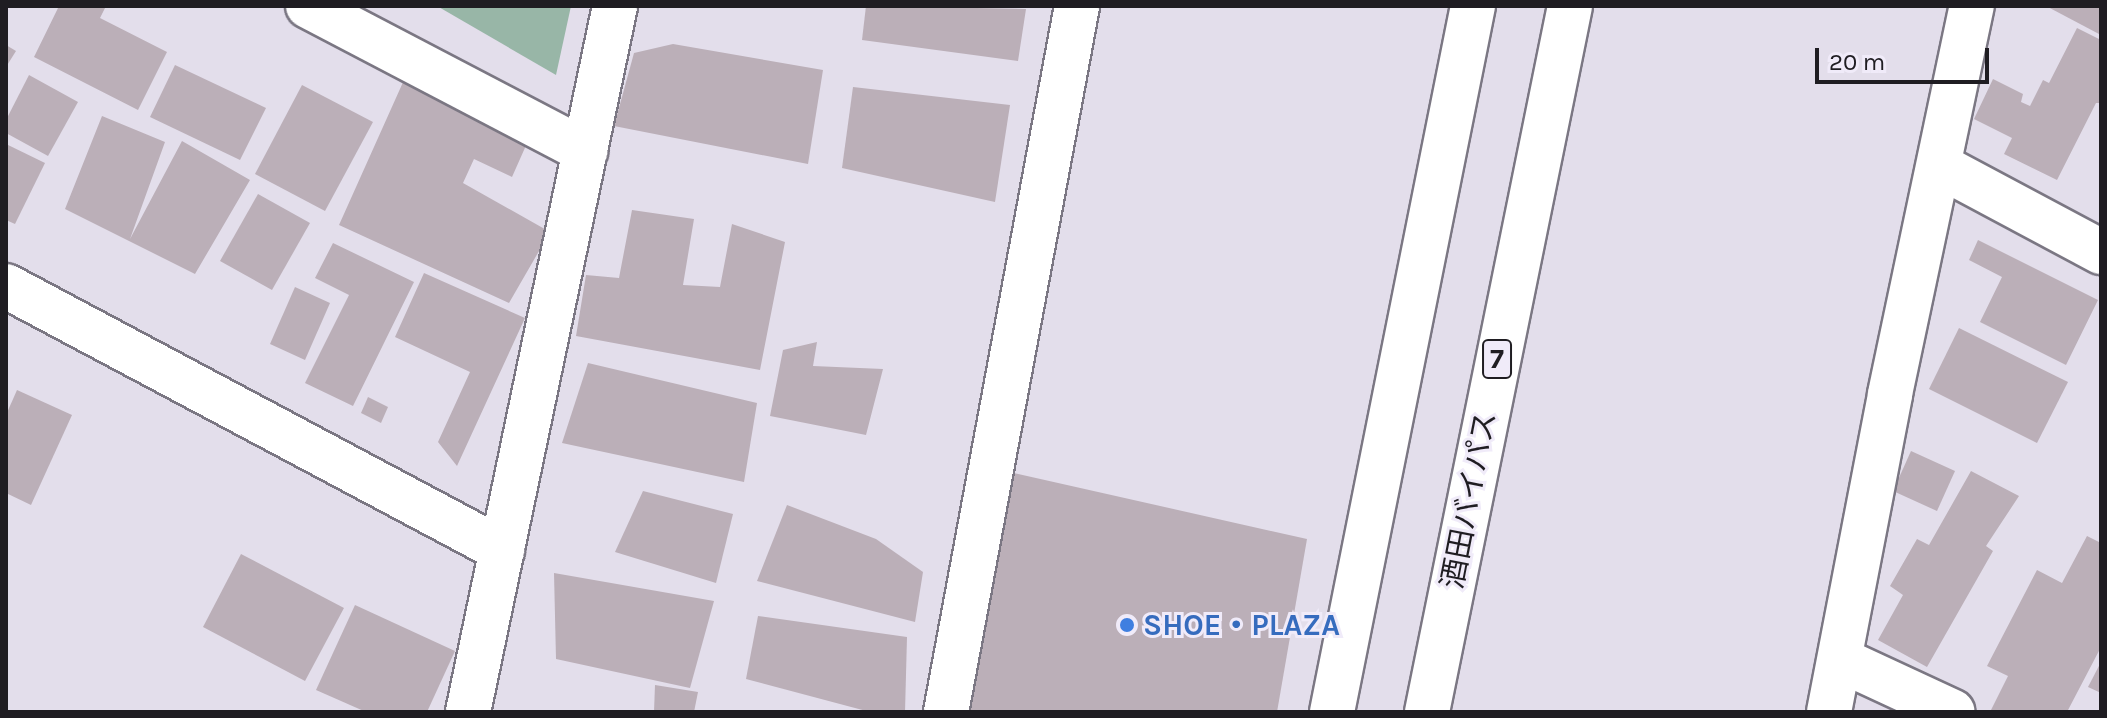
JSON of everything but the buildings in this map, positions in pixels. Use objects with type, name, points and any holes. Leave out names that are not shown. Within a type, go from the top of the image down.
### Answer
[{"type":"main road","points":[[308,6],[585,151]]},
{"type":"main road","points":[[468,712],[615,6]]},
{"type":"main road","points":[[946,712],[1077,6]]},
{"type":"main road","points":[[1332,712],[1473,6]]},
{"type":"main road","name":"酒田バイパス","points":[[1427,712],[1570,6]]},
{"type":"main road","points":[[1829,712],[1890,394],[1972,6]]},
{"type":"main road","points":[[1940,166],[2101,252]]},
{"type":"main road","points":[[6,286],[502,550]]},
{"type":"main road","points":[[1841,660],[1953,712]]},
{"type":"green space","points":[[437,6],[571,6],[556,75]]},
{"type":"place","name":"SHOE・PLAZA","points":[[1127,625]]}]
